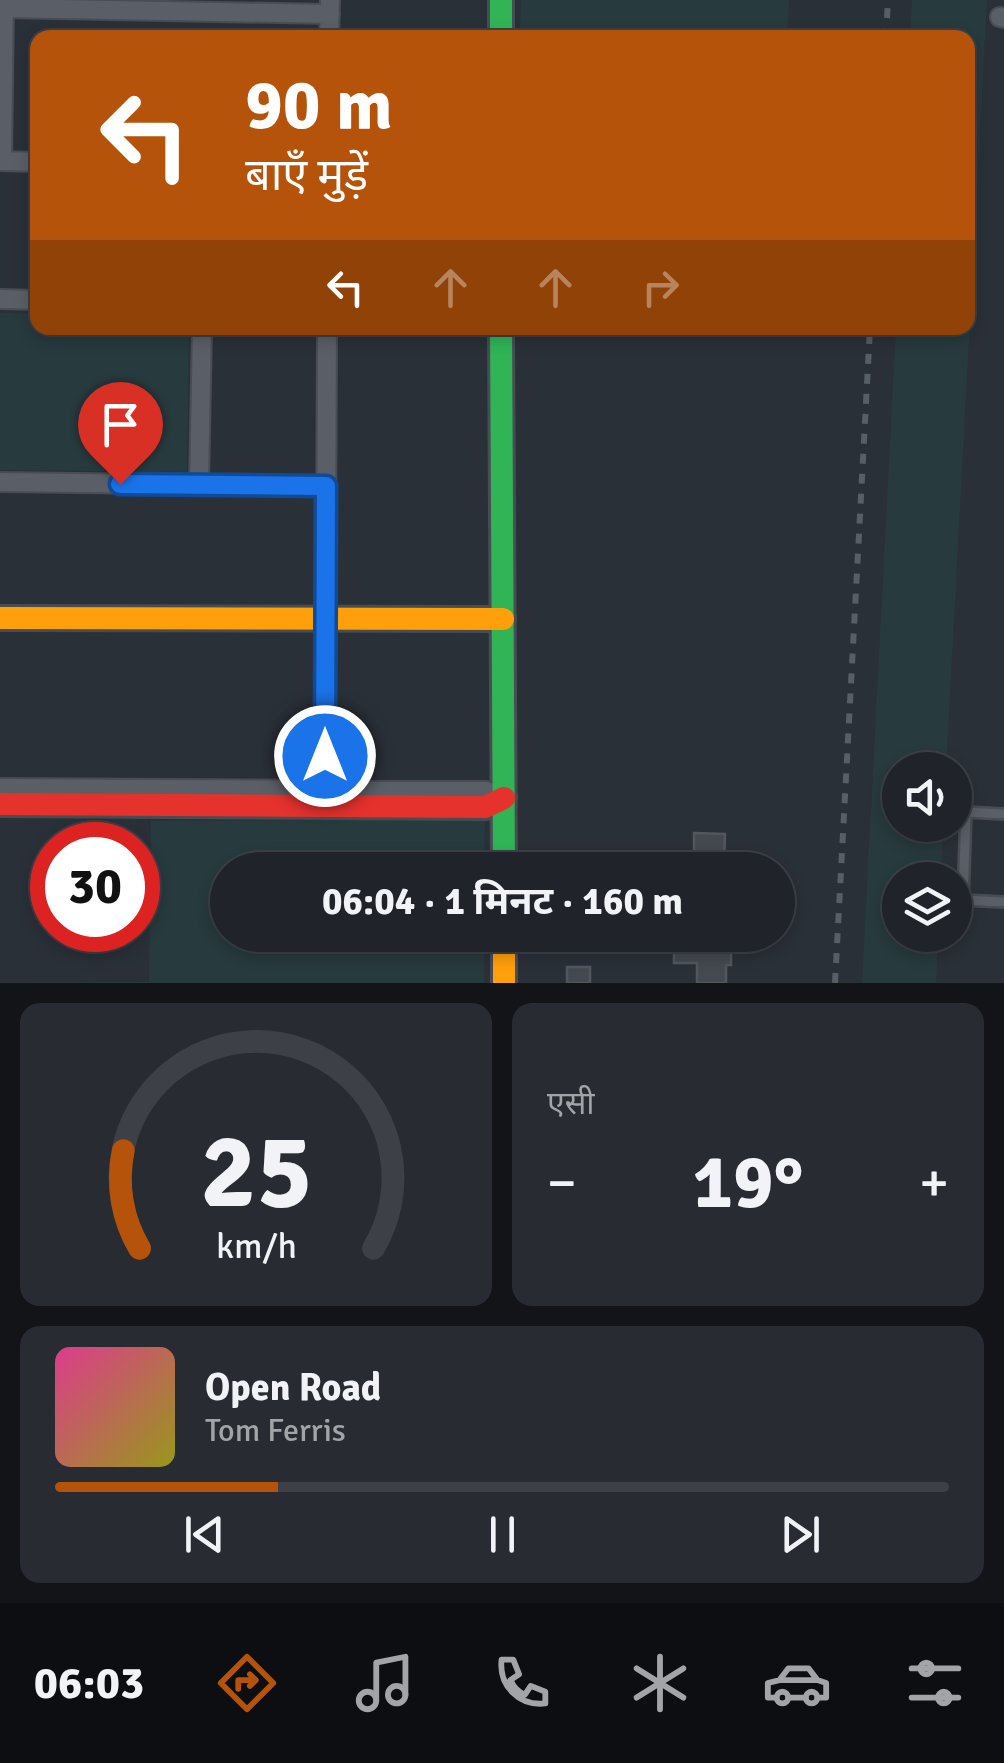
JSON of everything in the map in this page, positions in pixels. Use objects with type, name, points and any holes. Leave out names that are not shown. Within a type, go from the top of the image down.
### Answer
[{"type":"street","points":[[501,0],[501,30]]},
{"type":"street","points":[[30,162],[1,162],[4,4],[330,7]]},
{"type":"street","points":[[0,299],[30,300]]},
{"type":"street","points":[[199,484],[202,335]]},
{"type":"street","points":[[324,790],[327,335]]},
{"type":"street","points":[[501,335],[504,852]]},
{"type":"street","points":[[0,482],[326,486]]},
{"type":"street","points":[[0,618],[503,619]]},
{"type":"street","points":[[0,788],[486,791],[504,798]]},
{"type":"street","points":[[0,804],[485,807],[504,798]]},
{"type":"street","points":[[504,952],[504,983]]},
{"type":"lane","points":[[1004,814],[966,812],[963,900],[1004,902]]},
{"type":"green space","points":[[521,0],[789,0],[787,30],[520,30]]},
{"type":"green space","points":[[912,0],[987,0],[975,225],[975,30],[910,30]]},
{"type":"green space","points":[[0,313],[30,314],[30,335],[189,335],[187,472],[0,470]]},
{"type":"green space","points":[[896,335],[969,335],[947,752],[882,752],[882,842],[942,842],[942,862],[882,862],[882,952],[937,952],[936,983],[862,983]]},
{"type":"green space","points":[[485,819],[484,852],[210,852],[210,952],[484,952],[484,983],[0,983],[149,982],[149,952],[160,952],[160,822],[151,821]]},
{"type":"building","points":[[694,833],[725,834],[724,852],[694,852]]},
{"type":"building","points":[[674,952],[731,952],[726,983],[697,983],[697,963],[674,963]]},
{"type":"building","points":[[567,967],[590,967],[590,983],[567,983]]},
{"type":"railway","points":[[886,30],[888,0]]},
{"type":"railway","points":[[835,983],[870,335]]},
{"type":"traffic: fast","points":[[501,0],[501,30]]},
{"type":"traffic: fast","points":[[501,335],[504,852]]},
{"type":"traffic: slow","points":[[0,618],[503,619]]},
{"type":"traffic: slow","points":[[504,952],[504,983]]},
{"type":"traffic: jam","points":[[0,804],[485,807],[504,798]]},
{"type":"route","points":[[120,484],[326,486],[325,756]]}]
